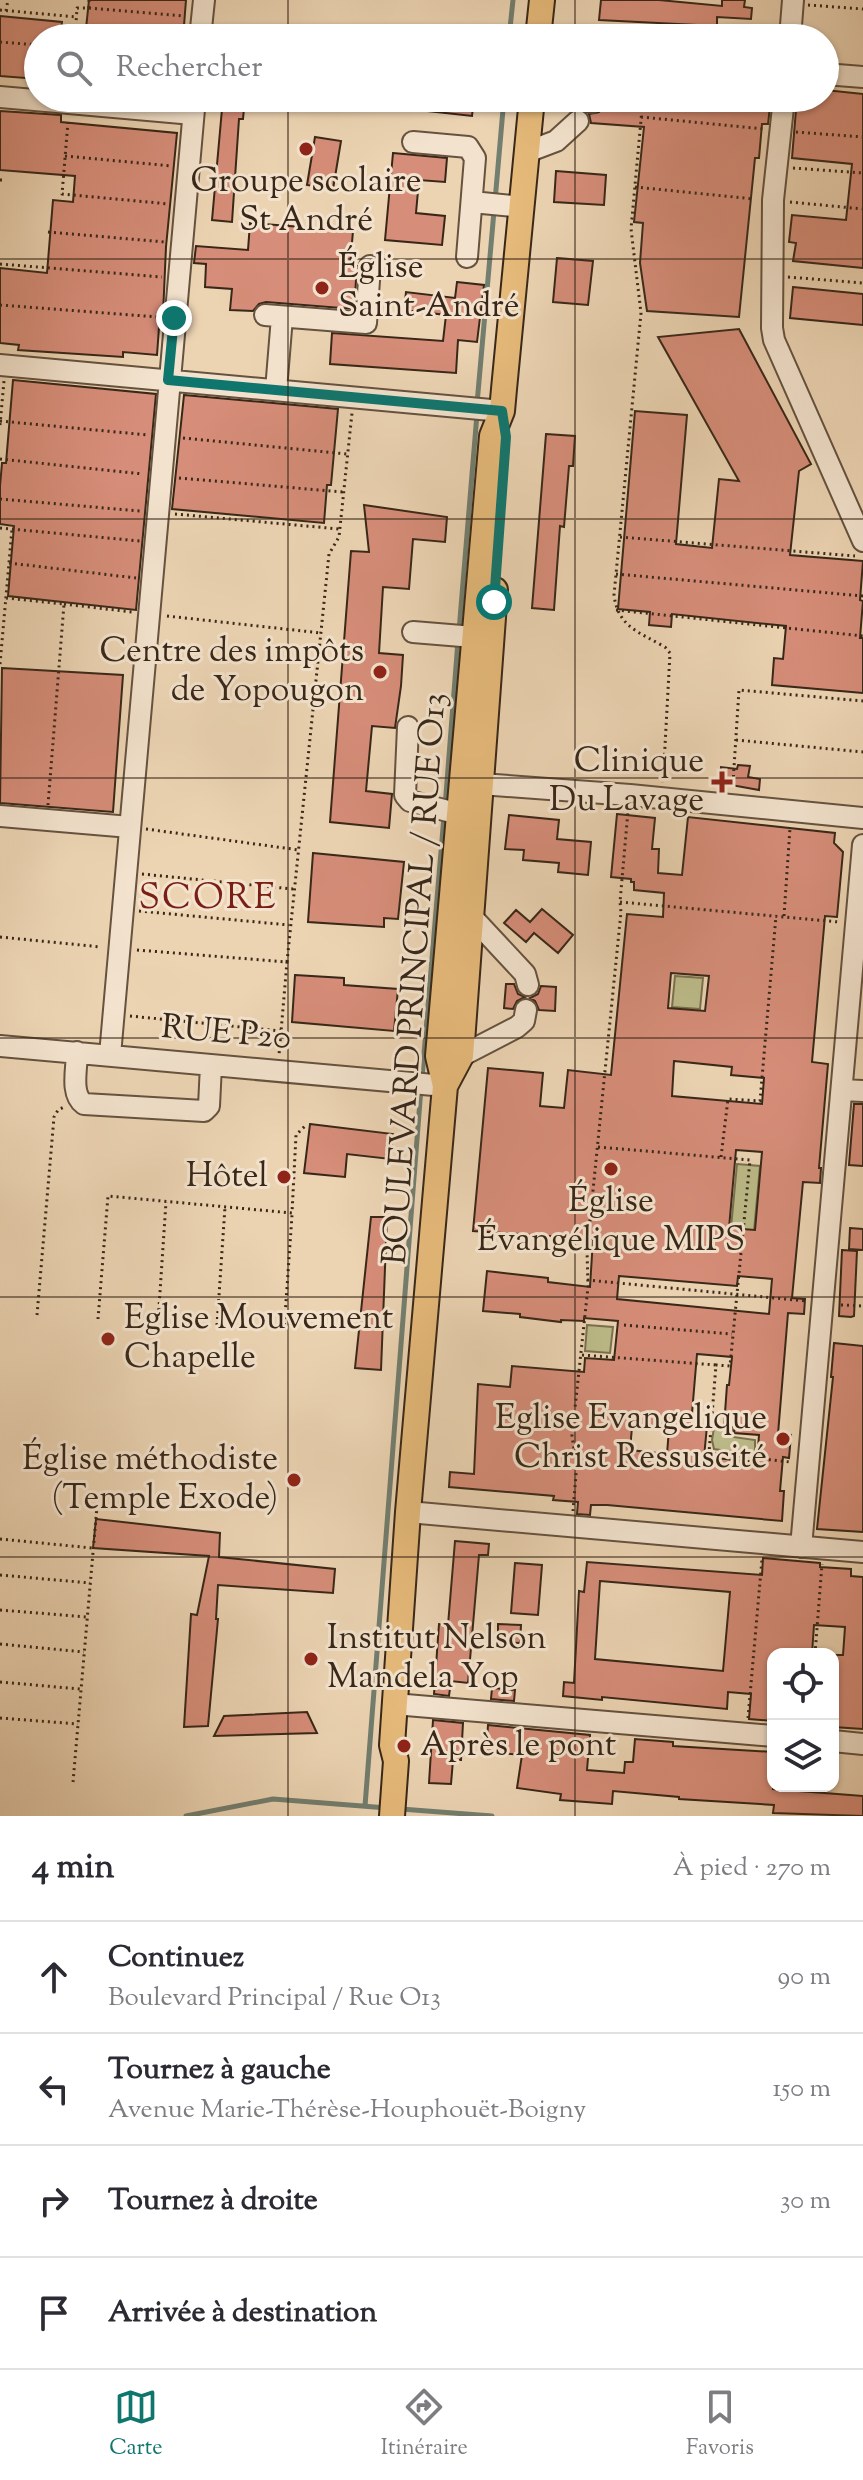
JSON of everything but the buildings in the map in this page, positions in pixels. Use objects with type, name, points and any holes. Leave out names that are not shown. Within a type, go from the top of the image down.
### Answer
[{"type":"main road","points":[[539,24],[542,0]]},
{"type":"main road","name":"BOULEVARD PRINCIPAL / RUE O13","points":[[461,1056],[506,437],[502,411],[531,112]]},
{"type":"main road","name":"BOULEVARD PRINCIPAL / RUE O13","points":[[392,1816],[384,1760],[392,1745],[408,1512],[445,1086],[438,1056],[492,436],[502,411]]},
{"type":"main road","points":[[445,1086],[461,1056]]},
{"type":"main road","name":"BOULEVARD PRINCIPAL / RUE O13","points":[[377,1816],[388,1779]]},
{"type":"street","points":[[791,24],[793,2]]},
{"type":"street","points":[[839,75],[863,77]]},
{"type":"street","points":[[0,97],[24,99]]},
{"type":"street","points":[[110,1055],[193,112]]},
{"type":"street","points":[[783,112],[773,200],[774,340],[863,541]]},
{"type":"street","points":[[527,152],[556,141],[578,121]]},
{"type":"street","points":[[413,142],[468,147],[473,151],[467,257]]},
{"type":"street","points":[[472,202],[522,207]]},
{"type":"street","points":[[276,390],[273,316],[366,323],[370,266]]},
{"type":"street","points":[[3,365],[502,411]]},
{"type":"street","points":[[413,632],[474,637]]},
{"type":"street","points":[[408,727],[405,795],[410,801],[459,814]]},
{"type":"street","points":[[481,784],[863,818]]},
{"type":"street","points":[[0,816],[130,827]]},
{"type":"street","points":[[801,1547],[863,845]]},
{"type":"street","points":[[470,915],[525,974],[528,985]]},
{"type":"street","points":[[461,1056],[517,1027],[524,1021],[526,1010]]},
{"type":"street","name":"RUE P20","points":[[0,1046],[445,1086]]},
{"type":"street","points":[[77,1052],[76,1093],[84,1104],[204,1111],[209,1106],[211,1065]]},
{"type":"street","points":[[842,1090],[863,1091]]},
{"type":"street","points":[[408,1512],[863,1552]]},
{"type":"street","points":[[394,1704],[767,1736]]},
{"type":"street","points":[[839,1742],[863,1744]]},
{"type":"path","points":[[6,11],[8,0]]},
{"type":"path","points":[[89,0],[89,8]]},
{"type":"path","points":[[793,2],[863,9]]},
{"type":"path","points":[[76,24],[77,8],[202,19]]},
{"type":"path","points":[[0,10],[77,17]]},
{"type":"path","points":[[0,42],[24,44]]},
{"type":"path","points":[[69,112],[62,194],[185,206]]},
{"type":"path","points":[[642,112],[631,229],[641,313],[614,595],[616,610],[624,623],[670,653],[662,799]]},
{"type":"path","points":[[641,117],[863,137]]},
{"type":"path","points":[[65,156],[188,168]]},
{"type":"path","points":[[777,167],[863,173]]},
{"type":"path","points":[[0,180],[6,180]]},
{"type":"path","points":[[635,187],[863,209]]},
{"type":"path","points":[[48,232],[181,244]]},
{"type":"path","points":[[0,264],[178,279]]},
{"type":"path","points":[[772,276],[863,283]]},
{"type":"path","points":[[0,305],[174,318]]},
{"type":"path","points":[[3,365],[0,423],[348,454]]},
{"type":"path","points":[[277,1071],[289,925],[329,554],[339,537],[353,397]]},
{"type":"path","points":[[0,459],[344,492]]},
{"type":"path","points":[[0,499],[340,529]]},
{"type":"path","points":[[0,528],[156,543]]},
{"type":"path","points":[[0,664],[12,529]]},
{"type":"path","points":[[620,537],[863,557]]},
{"type":"path","points":[[9,563],[151,580]]},
{"type":"path","points":[[616,574],[863,596]]},
{"type":"path","points":[[6,598],[321,633]]},
{"type":"path","points":[[47,820],[64,604]]},
{"type":"path","points":[[616,610],[863,636]]},
{"type":"path","points":[[733,783],[739,690],[863,701]]},
{"type":"path","points":[[736,740],[863,752]]},
{"type":"path","points":[[572,1526],[578,1450],[574,1449],[572,1436],[582,1355],[588,1287],[587,1250],[630,795]]},
{"type":"path","points":[[784,917],[792,812]]},
{"type":"path","points":[[130,827],[299,850]]},
{"type":"path","points":[[126,873],[293,889]]},
{"type":"path","points":[[620,902],[855,923]]},
{"type":"path","points":[[123,910],[289,925]]},
{"type":"path","points":[[721,1157],[728,1099],[760,1101],[776,916]]},
{"type":"path","points":[[0,937],[287,962]]},
{"type":"path","points":[[113,1014],[281,1031]]},
{"type":"path","points":[[37,1315],[54,1117],[58,1110],[79,1101]]},
{"type":"path","points":[[284,1331],[296,1135],[307,1124]]},
{"type":"path","points":[[582,1355],[730,1366],[750,1160],[598,1147]]},
{"type":"path","points":[[98,1319],[108,1196],[292,1213]]},
{"type":"path","points":[[158,1322],[167,1201]]},
{"type":"path","points":[[217,1325],[225,1207]]},
{"type":"path","points":[[587,1280],[863,1306]]},
{"type":"path","points":[[624,1325],[733,1335]]},
{"type":"path","points":[[716,1365],[709,1453],[808,1464]]},
{"type":"path","points":[[73,1782],[98,1495]]},
{"type":"path","points":[[0,1539],[93,1548]]},
{"type":"path","points":[[746,1734],[764,1543]]},
{"type":"path","points":[[816,1648],[824,1549]]},
{"type":"path","points":[[0,1575],[90,1583]]},
{"type":"path","points":[[0,1610],[87,1617]]},
{"type":"path","points":[[0,1644],[84,1652]]},
{"type":"path","points":[[0,1682],[81,1689]]},
{"type":"path","points":[[0,1718],[78,1724]]},
{"type":"shaded area","points":[[675,976],[703,978],[700,1009],[672,1007]]},
{"type":"shaded area","points":[[737,1164],[760,1166],[754,1231],[731,1228]]},
{"type":"shaded area","points":[[587,1325],[613,1327],[610,1353],[585,1351]]},
{"type":"shaded area","points":[[714,1428],[733,1429],[733,1437],[755,1440],[755,1455],[714,1449]]},
{"type":"waterway","points":[[510,24],[513,0]]},
{"type":"waterway","points":[[495,201],[503,112]]},
{"type":"waterway","points":[[477,404],[494,211]]},
{"type":"waterway","points":[[459,631],[477,414]]},
{"type":"waterway","points":[[445,807],[458,641]]},
{"type":"waterway","points":[[422,1078],[444,816]]},
{"type":"waterway","points":[[365,1806],[421,1088]]},
{"type":"waterway","points":[[186,1816],[273,1799],[387,1808]]},
{"type":"waterway","points":[[401,1809],[492,1816]]},
{"type":"place","name":"Groupe scolaire St André","points":[[306,149]]},
{"type":"place","name":"Église Saint-André","points":[[322,288]]},
{"type":"place","name":"Centre des impôts de Yopougon","points":[[380,672]]},
{"type":"place","name":"Clinique Du Lavage","points":[[722,782]]},
{"type":"place","name":"Église Évangélique MIPS","points":[[611,1169]]},
{"type":"place","name":"Hôtel","points":[[284,1177]]},
{"type":"place","name":"Eglise Mouvement Chapelle","points":[[108,1339]]},
{"type":"place","name":"Eglise Evangelique Christ Ressuscité","points":[[783,1439]]},
{"type":"place","name":"Église méthodiste (Temple Exode)","points":[[294,1480]]},
{"type":"place","name":"Institut Nelson Mandela Yop","points":[[311,1659]]},
{"type":"place","name":"Après le pont","points":[[404,1746]]},
{"type":"district","name":"SCORE","points":[[208,899]]},
{"type":"route","points":[[174,318],[168,380],[502,411],[506,437],[494,602]]}]
